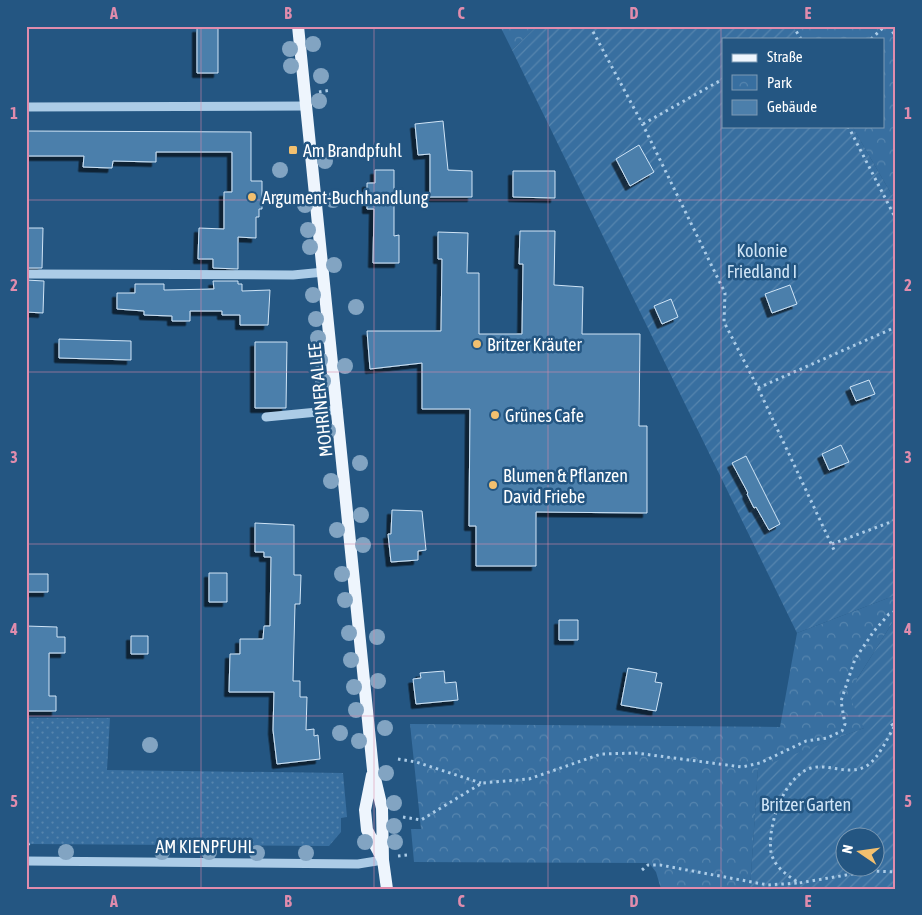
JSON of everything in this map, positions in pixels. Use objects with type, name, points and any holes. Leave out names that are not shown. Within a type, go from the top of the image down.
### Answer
[{"type":"main road","name":"MOHRINER ALLEE","points":[[298,26],[374,770],[382,808],[383,860],[387,889]]},
{"type":"main road","name":"MOHRINER ALLEE","points":[[374,770],[365,810],[366,830],[383,860]]},
{"type":"street","points":[[26,106],[275,108],[306,106]]},
{"type":"street","points":[[26,274],[293,275],[324,272]]},
{"type":"street","points":[[266,417],[338,410]]},
{"type":"street","name":"AM KIENPFUHL","points":[[26,861],[358,864],[383,860]]},
{"type":"path","points":[[590,26],[643,124],[725,293],[724,322],[758,388],[835,552]]},
{"type":"path","points":[[793,26],[800,38]]},
{"type":"path","points":[[873,38],[885,26]]},
{"type":"path","points":[[889,26],[896,37]]},
{"type":"path","points":[[643,124],[722,80]]},
{"type":"path","points":[[849,128],[896,219]]},
{"type":"path","points":[[758,388],[896,327]]},
{"type":"path","points":[[832,544],[896,520]]},
{"type":"path","points":[[398,759],[416,762],[482,783],[528,779],[601,754],[617,752],[742,767],[760,763],[806,741],[827,738],[842,731],[845,724],[841,701],[855,660],[874,631],[889,614],[896,611]]},
{"type":"path","points":[[798,883],[779,868],[772,852],[774,825],[780,800],[793,780],[804,771],[814,767],[847,770],[868,765],[895,729],[891,723],[896,720]]},
{"type":"path","points":[[403,817],[421,820],[482,783]]},
{"type":"path","points":[[642,870],[648,865],[660,865],[768,885],[798,883],[870,871],[896,872]]},
{"type":"green space","points":[[500,26],[537,26],[512,50]]},
{"type":"green space","name":"Kolonie Friedland I","points":[[537,26],[793,26],[800,38],[722,38],[722,128],[853,128],[896,202],[896,595],[797,633],[512,50]]},
{"type":"green space","points":[[793,26],[896,26],[896,202],[853,128],[884,128],[884,38],[800,38]]},
{"type":"green space","points":[[896,595],[896,617],[857,679],[864,728],[758,769],[750,889],[661,889],[656,872],[649,863],[414,862],[411,829],[421,829],[410,724],[780,727],[797,633]]},
{"type":"green space","name":"Britzer Garten","points":[[896,617],[896,889],[750,889],[758,768],[864,728],[851,700],[857,679]]},
{"type":"green space","points":[[26,718],[110,718],[107,770],[343,773],[347,817],[341,818],[341,832],[329,846],[26,844]]},
{"type":"building","points":[[197,28],[218,28],[218,73],[197,73]]},
{"type":"building","points":[[443,121],[448,170],[472,171],[472,197],[430,197],[430,154],[418,155],[415,124]]},
{"type":"building","points":[[26,131],[251,132],[251,181],[262,181],[262,209],[259,209],[259,217],[256,217],[256,238],[238,237],[238,269],[213,268],[213,259],[198,259],[199,228],[224,229],[224,192],[232,192],[232,152],[156,152],[156,162],[113,161],[112,168],[83,167],[84,156],[26,156]]},
{"type":"building","points":[[639,145],[654,172],[630,186],[616,159]]},
{"type":"building","points":[[375,170],[394,170],[394,236],[399,235],[399,263],[373,263],[374,209],[367,209],[367,183],[375,183]]},
{"type":"building","points":[[513,171],[555,171],[555,198],[513,197]]},
{"type":"building","points":[[26,228],[43,228],[42,268],[26,268]]},
{"type":"building","points":[[520,231],[555,231],[554,285],[583,287],[582,334],[640,334],[639,426],[647,426],[647,513],[536,512],[536,566],[476,566],[476,526],[469,526],[470,409],[422,409],[422,363],[370,369],[367,331],[441,331],[442,259],[438,259],[438,232],[468,233],[467,273],[479,273],[479,334],[522,334],[523,264],[519,264]]},
{"type":"building","points":[[26,280],[44,281],[43,313],[26,312]]},
{"type":"building","points":[[213,281],[238,281],[238,284],[242,284],[242,291],[270,290],[268,325],[240,325],[240,315],[222,315],[222,311],[190,311],[190,321],[172,321],[172,316],[144,315],[144,311],[117,309],[117,293],[135,293],[135,284],[164,284],[164,290],[214,289]]},
{"type":"building","points":[[790,285],[797,304],[772,313],[765,294]]},
{"type":"building","points":[[671,299],[678,317],[662,324],[654,306]]},
{"type":"building","points":[[59,339],[131,341],[131,360],[59,358]]},
{"type":"building","points":[[255,342],[287,342],[286,408],[255,408]]},
{"type":"building","points":[[869,380],[875,394],[856,401],[850,387]]},
{"type":"building","points":[[841,445],[849,462],[829,470],[822,454]]},
{"type":"building","points":[[746,456],[780,524],[769,530],[756,507],[754,508],[732,463]]},
{"type":"building","points":[[392,510],[422,511],[426,550],[418,551],[418,560],[391,562],[388,534],[391,534]]},
{"type":"building","points":[[255,523],[294,525],[294,575],[301,575],[300,604],[295,604],[293,681],[300,681],[300,697],[307,697],[306,730],[314,729],[314,736],[318,735],[320,759],[277,764],[273,730],[274,692],[229,692],[230,654],[240,654],[240,639],[263,639],[264,626],[270,626],[271,557],[264,557],[264,552],[255,552]]},
{"type":"building","points":[[209,573],[227,573],[227,602],[209,602]]},
{"type":"building","points":[[26,574],[48,574],[48,592],[26,592]]},
{"type":"building","points":[[559,620],[578,620],[578,640],[559,640]]},
{"type":"building","points":[[26,626],[57,627],[57,637],[65,637],[65,653],[49,653],[49,696],[56,696],[56,711],[26,711]]},
{"type":"building","points":[[131,636],[148,636],[148,654],[131,654]]},
{"type":"building","points":[[628,668],[657,673],[655,682],[662,683],[656,711],[621,705]]},
{"type":"building","points":[[444,671],[445,683],[456,682],[458,700],[416,704],[413,679],[421,678],[420,673]]},
{"type":"place","name":"Am Brandpfuhl","points":[[293,150]]},
{"type":"place","name":"Argument-Buchhandlung","points":[[252,197]]},
{"type":"place","name":"Britzer Kräuter","points":[[477,344]]},
{"type":"place","name":"Grünes Cafe","points":[[495,415]]},
{"type":"place","name":"Blumen & Pflanzen David Friebe","points":[[493,485]]}]
